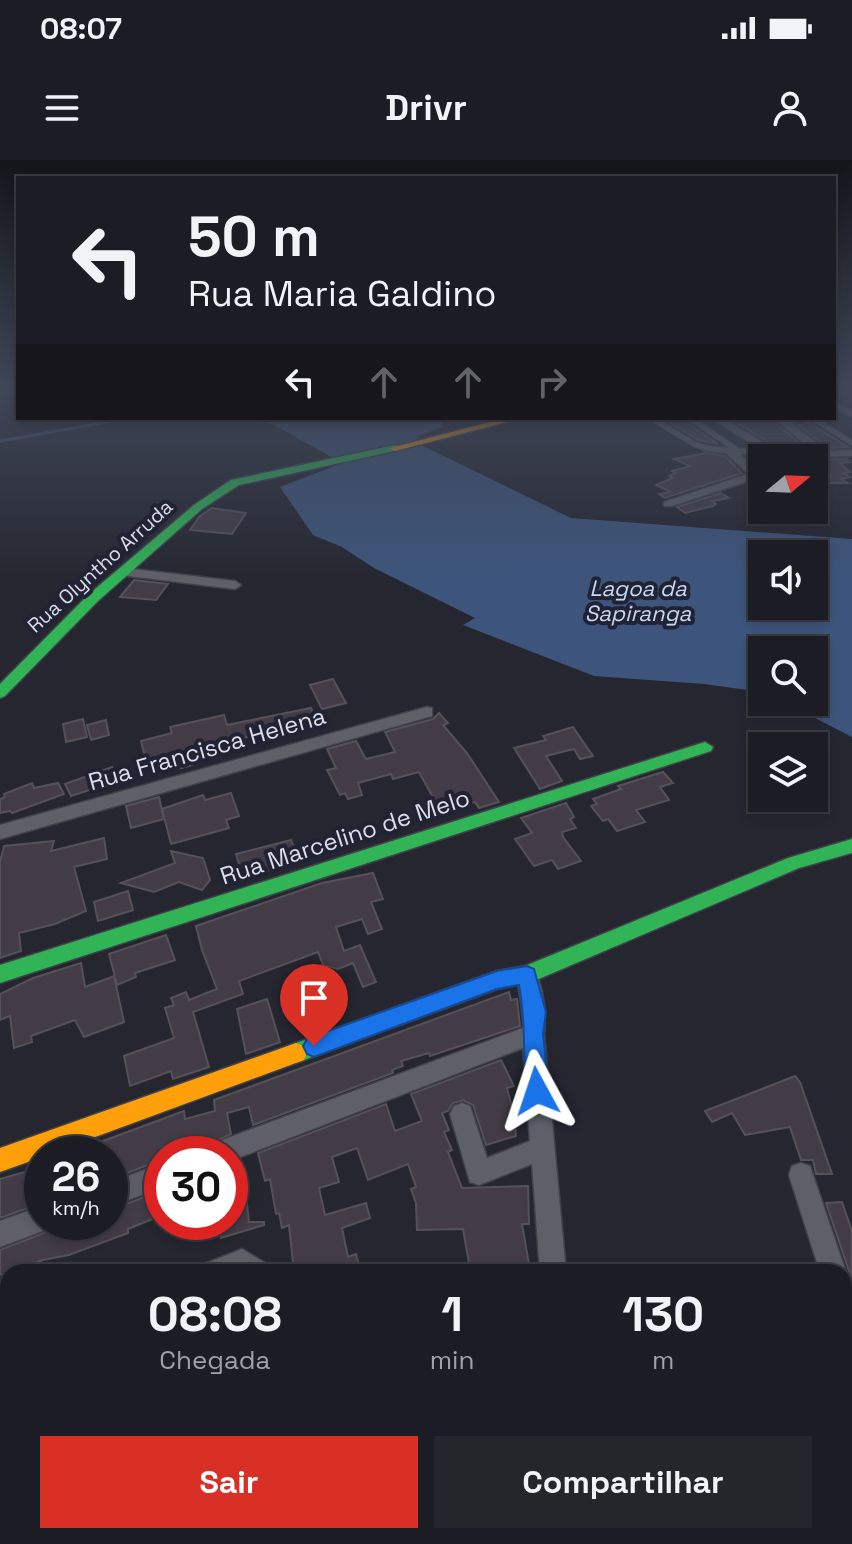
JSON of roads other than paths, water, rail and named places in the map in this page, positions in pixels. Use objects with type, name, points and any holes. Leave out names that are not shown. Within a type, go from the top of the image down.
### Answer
[{"type":"street","name":"Rua Olyntho Arruda","points":[[0,693],[124,572],[198,507],[235,482],[373,453]]},
{"type":"street","points":[[668,504],[754,476],[736,453]]},
{"type":"street","points":[[828,454],[852,453]]},
{"type":"street","points":[[124,572],[235,585]]},
{"type":"street","name":"Rua Francisca Helena","points":[[0,832],[427,712]]},
{"type":"street","name":"Rua Marcelino de Melo","points":[[0,974],[705,747]]},
{"type":"street","points":[[0,1160],[497,980],[527,975],[794,863],[852,846]]},
{"type":"street","points":[[527,975],[535,1012],[533,1034],[552,1264]]},
{"type":"street","points":[[248,1142],[533,1034]]},
{"type":"street","points":[[462,1114],[479,1173],[542,1148]]},
{"type":"street","points":[[801,1175],[830,1264]]},
{"type":"street","points":[[0,1234],[24,1225]]},
{"type":"water","name":"Lagoa da Sapiranga","points":[[323,453],[437,453],[571,518],[852,539],[852,737],[811,716],[828,716],[828,636],[748,636],[748,690],[594,676],[463,625],[475,618],[374,568],[342,547],[313,535],[280,487],[342,463]]}]
